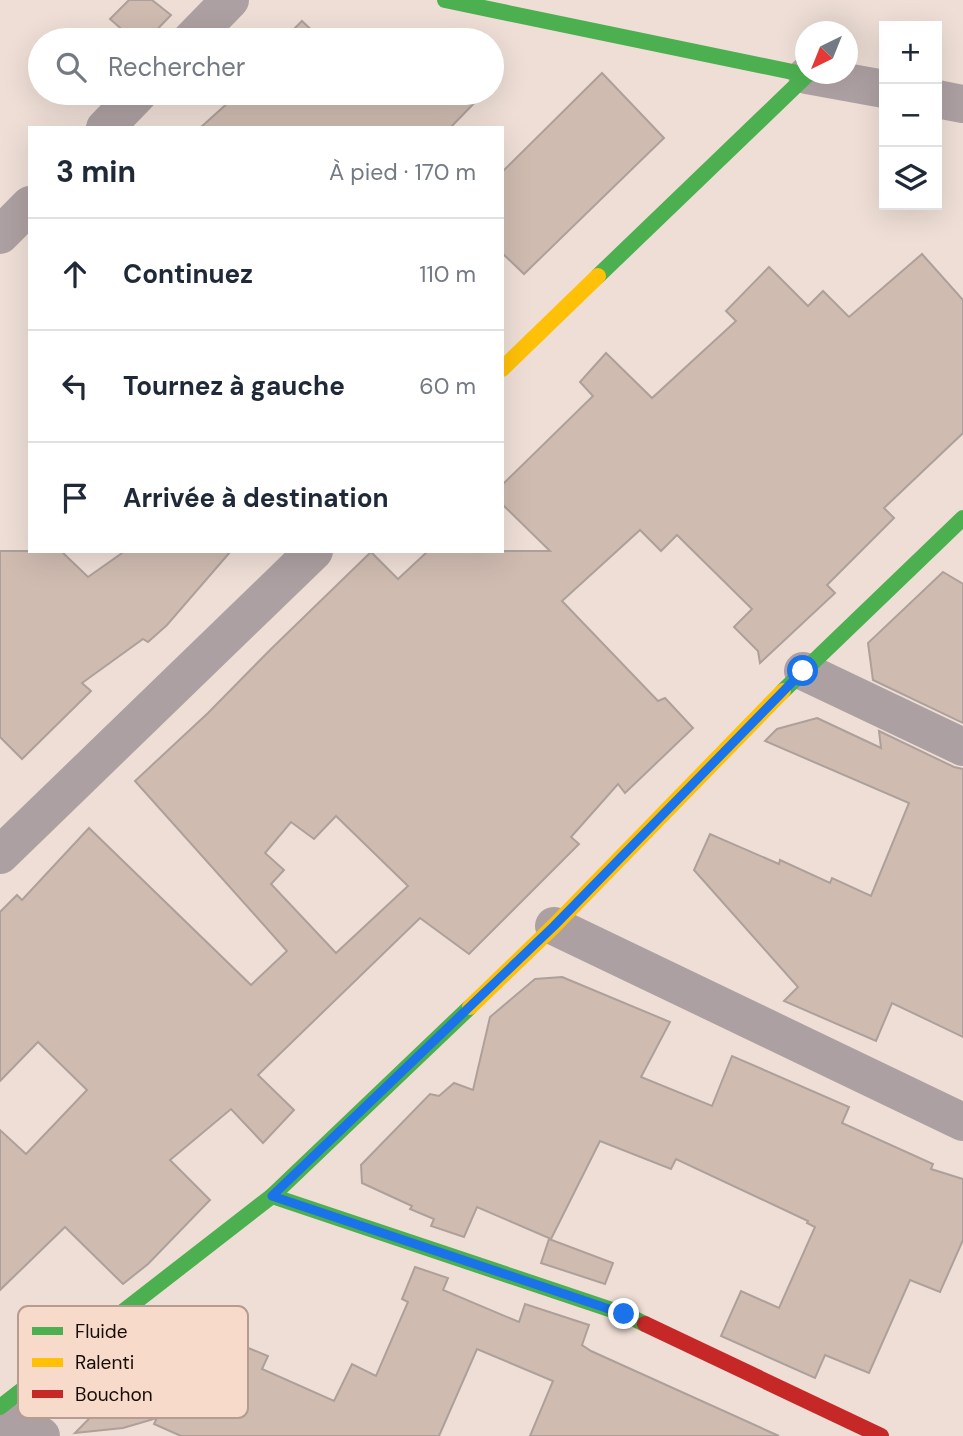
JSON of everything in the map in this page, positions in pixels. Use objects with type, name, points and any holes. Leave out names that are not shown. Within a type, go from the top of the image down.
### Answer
[{"type":"street","points":[[203,28],[230,0]]},
{"type":"street","points":[[445,0],[795,73]]},
{"type":"street","points":[[504,367],[798,84]]},
{"type":"street","points":[[856,84],[879,88]]},
{"type":"street","points":[[942,100],[963,104]]},
{"type":"street","points":[[107,126],[127,105]]},
{"type":"street","points":[[0,235],[28,207]]},
{"type":"street","points":[[130,1306],[272,1196],[554,926],[803,671],[963,518]]},
{"type":"street","points":[[0,855],[312,553]]},
{"type":"street","points":[[803,671],[963,747]]},
{"type":"street","points":[[554,926],[963,1122]]},
{"type":"street","points":[[272,1196],[624,1314],[881,1436]]},
{"type":"street","points":[[0,1407],[18,1393]]},
{"type":"street","points":[[0,1418],[41,1436]]},
{"type":"building","points":[[129,0],[152,0],[171,15],[159,28],[120,28],[110,19]]},
{"type":"building","points":[[302,21],[309,28],[295,28]]},
{"type":"building","points":[[602,73],[664,138],[524,274],[504,255],[504,170]]},
{"type":"building","points":[[225,105],[472,105],[452,126],[202,126]]},
{"type":"building","points":[[922,254],[963,300],[963,433],[884,508],[894,518],[827,585],[835,593],[760,663],[758,651],[734,627],[752,609],[677,535],[661,551],[640,530],[562,601],[658,701],[665,698],[693,728],[625,793],[618,784],[571,837],[579,844],[469,954],[420,918],[258,1075],[294,1110],[263,1143],[231,1109],[170,1160],[210,1200],[148,1264],[123,1284],[65,1227],[0,1290],[0,1130],[26,1154],[87,1090],[38,1042],[0,1081],[0,912],[17,895],[22,900],[89,828],[251,985],[287,951],[135,781],[370,553],[398,579],[426,553],[550,551],[504,506],[504,483],[593,396],[580,382],[606,353],[652,398],[736,321],[726,311],[769,267],[808,306],[823,291],[849,317]],"holes":[[[336,816],[408,886],[336,953],[271,884],[284,870],[265,853],[291,822],[314,839]]]},
{"type":"building","points":[[0,551],[63,553],[88,577],[122,553],[229,553],[167,625],[148,642],[143,639],[82,683],[91,691],[22,759],[0,737]]},
{"type":"building","points":[[943,572],[963,584],[963,723],[873,680],[868,643]]},
{"type":"building","points":[[817,718],[881,748],[879,731],[963,769],[963,1037],[892,1003],[876,1041],[784,1001],[798,987],[694,870],[710,834],[779,864],[780,860],[830,883],[832,878],[871,896],[909,803],[765,741],[777,729]]},
{"type":"building","points":[[562,977],[670,1022],[641,1077],[712,1106],[732,1056],[849,1107],[842,1123],[933,1164],[931,1169],[963,1179],[963,1240],[940,1292],[910,1280],[869,1373],[825,1355],[815,1378],[721,1336],[741,1291],[779,1308],[815,1227],[807,1223],[808,1221],[676,1159],[671,1169],[600,1141],[551,1239],[477,1207],[464,1237],[431,1226],[434,1219],[362,1183],[361,1165],[430,1094],[439,1096],[454,1083],[473,1090],[490,1017],[535,979]]},
{"type":"building","points":[[549,1239],[613,1263],[605,1284],[541,1263]]},
{"type":"building","points":[[415,1267],[448,1278],[443,1290],[519,1322],[525,1304],[589,1325],[582,1345],[591,1351],[779,1436],[530,1436],[553,1381],[477,1349],[439,1436],[181,1436],[154,1424],[157,1418],[248,1418],[248,1348],[268,1356],[262,1369],[334,1401],[352,1364],[376,1376],[408,1302],[402,1299]]},
{"type":"building","points":[[90,1418],[157,1418],[123,1428],[75,1433]]},
{"type":"traffic: fast","points":[[445,0],[807,75],[598,276]]},
{"type":"traffic: fast","points":[[783,691],[963,518]]},
{"type":"traffic: fast","points":[[130,1306],[272,1196],[470,1007]]},
{"type":"traffic: fast","points":[[272,1196],[624,1314],[645,1324]]},
{"type":"traffic: fast","points":[[0,1407],[18,1393]]},
{"type":"traffic: slow","points":[[504,367],[598,276]]},
{"type":"traffic: slow","points":[[470,1007],[554,926],[783,691]]},
{"type":"traffic: jam","points":[[645,1324],[881,1436]]},
{"type":"route","points":[[624,1314],[272,1196],[554,926],[803,671]]}]
